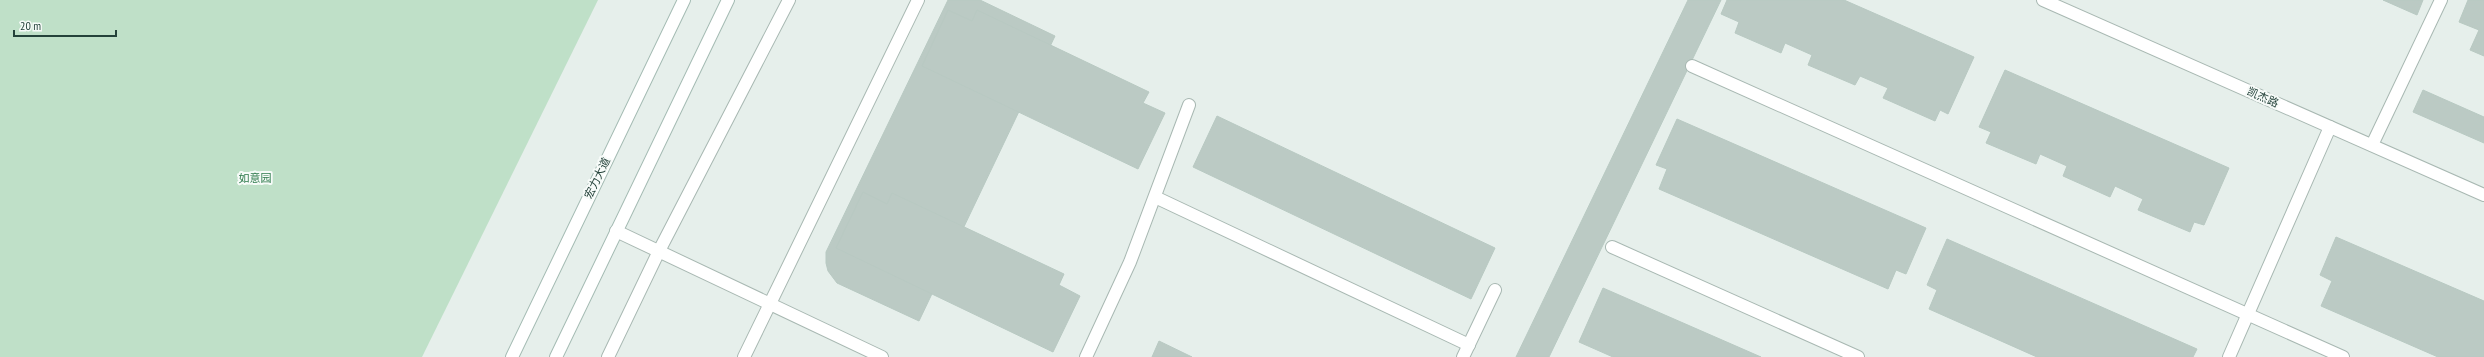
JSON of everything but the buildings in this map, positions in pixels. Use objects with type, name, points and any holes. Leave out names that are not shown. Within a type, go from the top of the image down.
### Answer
[{"type":"street","name":"宏力大道","points":[[512,357],[684,0]]},
{"type":"street","points":[[556,357],[728,0]]},
{"type":"street","points":[[608,357],[659,251],[789,0]]},
{"type":"street","points":[[744,357],[918,0]]},
{"type":"street","name":"凯杰路","points":[[2043,0],[2484,194]]},
{"type":"street","points":[[2372,145],[2441,0]]},
{"type":"street","points":[[1692,66],[2343,357]]},
{"type":"street","points":[[1086,357],[1130,262],[1189,105]]},
{"type":"street","points":[[2229,357],[2330,127]]},
{"type":"street","points":[[1155,197],[1469,345]]},
{"type":"street","points":[[616,231],[882,357]]},
{"type":"street","points":[[1612,247],[1858,357]]},
{"type":"street","points":[[1463,357],[1495,290]]},
{"type":"green space","name":"如意园","points":[[0,0],[598,0],[422,357],[0,357]]}]
